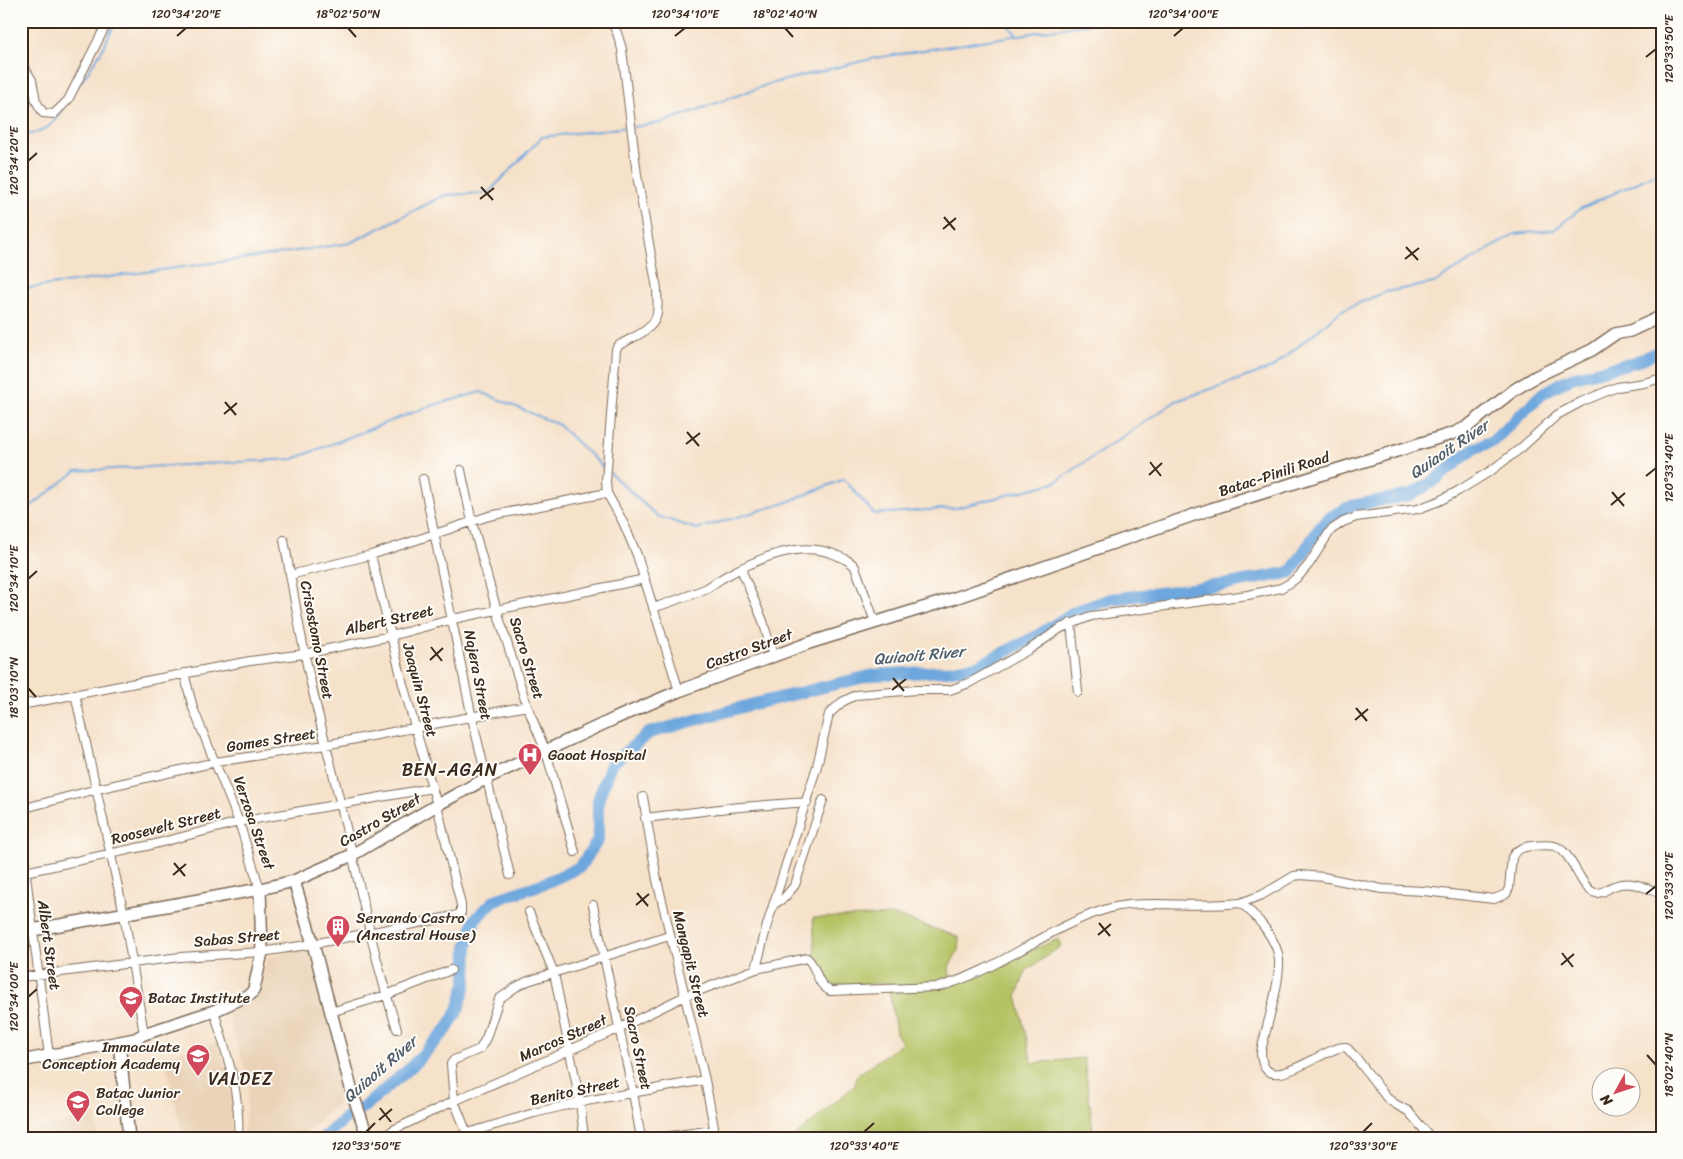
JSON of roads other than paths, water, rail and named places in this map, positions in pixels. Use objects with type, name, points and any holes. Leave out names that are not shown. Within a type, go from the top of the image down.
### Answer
[{"type":"main road","name":"Batac-Pinili Road","points":[[875,622],[1006,582],[1211,509],[1467,428],[1514,390],[1537,376],[1592,350],[1615,334],[1630,331],[1662,316]]},
{"type":"main road","name":"Castro Street","points":[[27,931],[260,889],[294,881],[352,855],[436,805],[488,778],[616,718],[679,691],[809,642],[875,622]]},
{"type":"main road","points":[[294,881],[356,1104],[368,1138]]},
{"type":"main road","name":"Verzosa Street","points":[[214,1011],[252,994],[254,989],[262,952],[260,889]]},
{"type":"main road","points":[[21,1061],[135,1039],[144,1034],[214,1011]]},
{"type":"main road","points":[[119,1042],[129,1138]]},
{"type":"street","points":[[21,62],[32,80],[38,107],[43,113],[54,114],[68,100],[108,21]]},
{"type":"street","points":[[611,21],[622,49],[637,175],[657,289],[657,308],[656,318],[645,331],[616,349],[607,451],[607,493],[630,537],[645,579],[679,691]]},
{"type":"street","points":[[756,969],[773,905],[807,802],[829,714],[842,702],[856,695],[916,690],[950,690],[969,683],[1030,649],[1071,623],[1091,616],[1248,596],[1281,588],[1299,576],[1331,530],[1343,522],[1356,517],[1418,509],[1439,501],[1492,470],[1521,448],[1557,415],[1589,397],[1617,387],[1662,378]]},
{"type":"street","name":"Sacro Street","points":[[461,470],[472,522],[497,611],[527,706],[546,752],[575,852]]},
{"type":"street","name":"Najera Street","points":[[423,478],[472,718],[510,875]]},
{"type":"street","name":"Crisostomo Street","points":[[397,1029],[369,933],[341,804],[304,654],[290,575],[371,555],[502,512],[607,493]]},
{"type":"street","points":[[284,540],[290,575]]},
{"type":"street","points":[[653,608],[692,595],[740,569],[772,555],[783,552],[817,549],[828,551],[849,561],[855,567],[875,622]]},
{"type":"street","name":"Joaquin Street","points":[[371,555],[461,906],[461,913],[454,916]]},
{"type":"street","points":[[740,569],[763,621],[773,656]]},
{"type":"street","name":"Albert Street","points":[[21,705],[250,661],[304,654],[391,636],[453,619],[645,579]]},
{"type":"street","points":[[1071,623],[1078,692]]},
{"type":"street","name":"Verzosa Street","points":[[184,673],[193,708],[239,822],[260,889]]},
{"type":"street","points":[[75,694],[124,914],[144,1034]]},
{"type":"street","name":"Gomes Street","points":[[21,809],[97,789],[216,762],[325,745],[527,706]]},
{"type":"street","name":"Roosevelt Street","points":[[25,872],[111,854],[239,822],[432,788]]},
{"type":"street","name":"Mangapit Street","points":[[643,797],[645,818],[670,936],[705,1080],[715,1134]]},
{"type":"street","points":[[773,905],[784,898],[795,885],[823,800]]},
{"type":"street","points":[[645,818],[728,808],[807,802]]},
{"type":"street","name":"Albert Street","points":[[21,837],[25,872],[27,931],[39,974],[49,1056]]},
{"type":"street","points":[[1240,903],[1262,895],[1294,876],[1301,875],[1324,877],[1382,889],[1424,891],[1494,899],[1506,894],[1509,888],[1512,857],[1517,850],[1528,846],[1551,845],[1557,847],[1567,856],[1590,891],[1602,892],[1625,883],[1640,885],[1662,894]]},
{"type":"street","points":[[1240,903],[1249,909],[1260,922],[1273,942],[1279,958],[1278,976],[1260,1052],[1264,1068],[1269,1072],[1284,1072],[1300,1067],[1334,1048],[1346,1047],[1387,1098],[1408,1111],[1431,1138]]},
{"type":"street","name":"Marcos Street","points":[[384,1138],[393,1130],[454,1101],[620,1028],[685,996],[756,969],[807,958],[818,980],[824,988],[830,991],[938,987],[1003,961],[1070,924],[1120,905],[1226,905],[1240,903]]},
{"type":"street","name":"Sacro Street","points":[[593,905],[634,1093],[641,1138]]},
{"type":"street","points":[[529,912],[554,973],[580,1102],[584,1138]]},
{"type":"street","name":"Sabas Street","points":[[21,977],[180,957],[262,952],[313,944],[454,916]]},
{"type":"street","points":[[468,1135],[454,1101],[451,1064],[456,1059],[481,1048],[499,999],[528,981],[670,936]]},
{"type":"street","points":[[331,1012],[386,995],[452,970]]},
{"type":"street","points":[[214,1011],[235,1087],[238,1110],[238,1138]]},
{"type":"street","name":"Benito Street","points":[[452,1138],[580,1102],[705,1080]]},
{"type":"street","points":[[656,1138],[715,1134]]},
{"type":"waterway","points":[[81,82],[101,52],[116,21]]},
{"type":"waterway","points":[[1004,21],[1017,35]]},
{"type":"waterway","points":[[633,127],[661,123],[769,84],[875,58],[1107,21]]},
{"type":"waterway","points":[[21,136],[35,133],[50,126],[62,111]]},
{"type":"waterway","points":[[21,289],[350,243],[445,195],[488,193],[542,137],[628,127]]},
{"type":"waterway","points":[[610,473],[657,516],[697,529],[785,503],[844,479],[874,514],[956,508],[1054,483],[1176,401],[1272,368],[1342,310],[1386,292],[1434,283],[1514,234],[1554,230],[1580,209],[1662,171]]},
{"type":"waterway","name":"Quiaoit River","points":[[323,1138],[349,1115],[365,1106],[410,1068],[447,1029],[458,1010],[466,983],[467,947],[475,919],[495,900],[545,883],[580,867],[598,840],[598,800],[611,764],[649,733],[746,706],[873,675],[946,671],[977,666],[1035,637],[1074,612],[1111,599],[1230,584],[1291,572],[1328,518],[1351,506],[1410,495],[1434,481],[1473,449],[1493,441],[1543,393],[1571,378],[1635,362],[1662,350]]},
{"type":"waterway","points":[[21,514],[76,471],[293,459],[427,407],[481,392],[559,425],[604,468]]},
{"type":"place","name":"Gaoat Hospital","points":[[530,776]]},
{"type":"place","name":"Servando Castro (Ancestral House)","points":[[338,948]]},
{"type":"place","name":"Batac Institute","points":[[131,1019]]},
{"type":"place","name":"Immaculate Conception Academy","points":[[198,1077]]},
{"type":"place","name":"Batac Junior College","points":[[78,1123]]},
{"type":"district","name":"BEN-AGAN","points":[[450,770]]},
{"type":"district","name":"VALDEZ","points":[[241,1079]]}]
